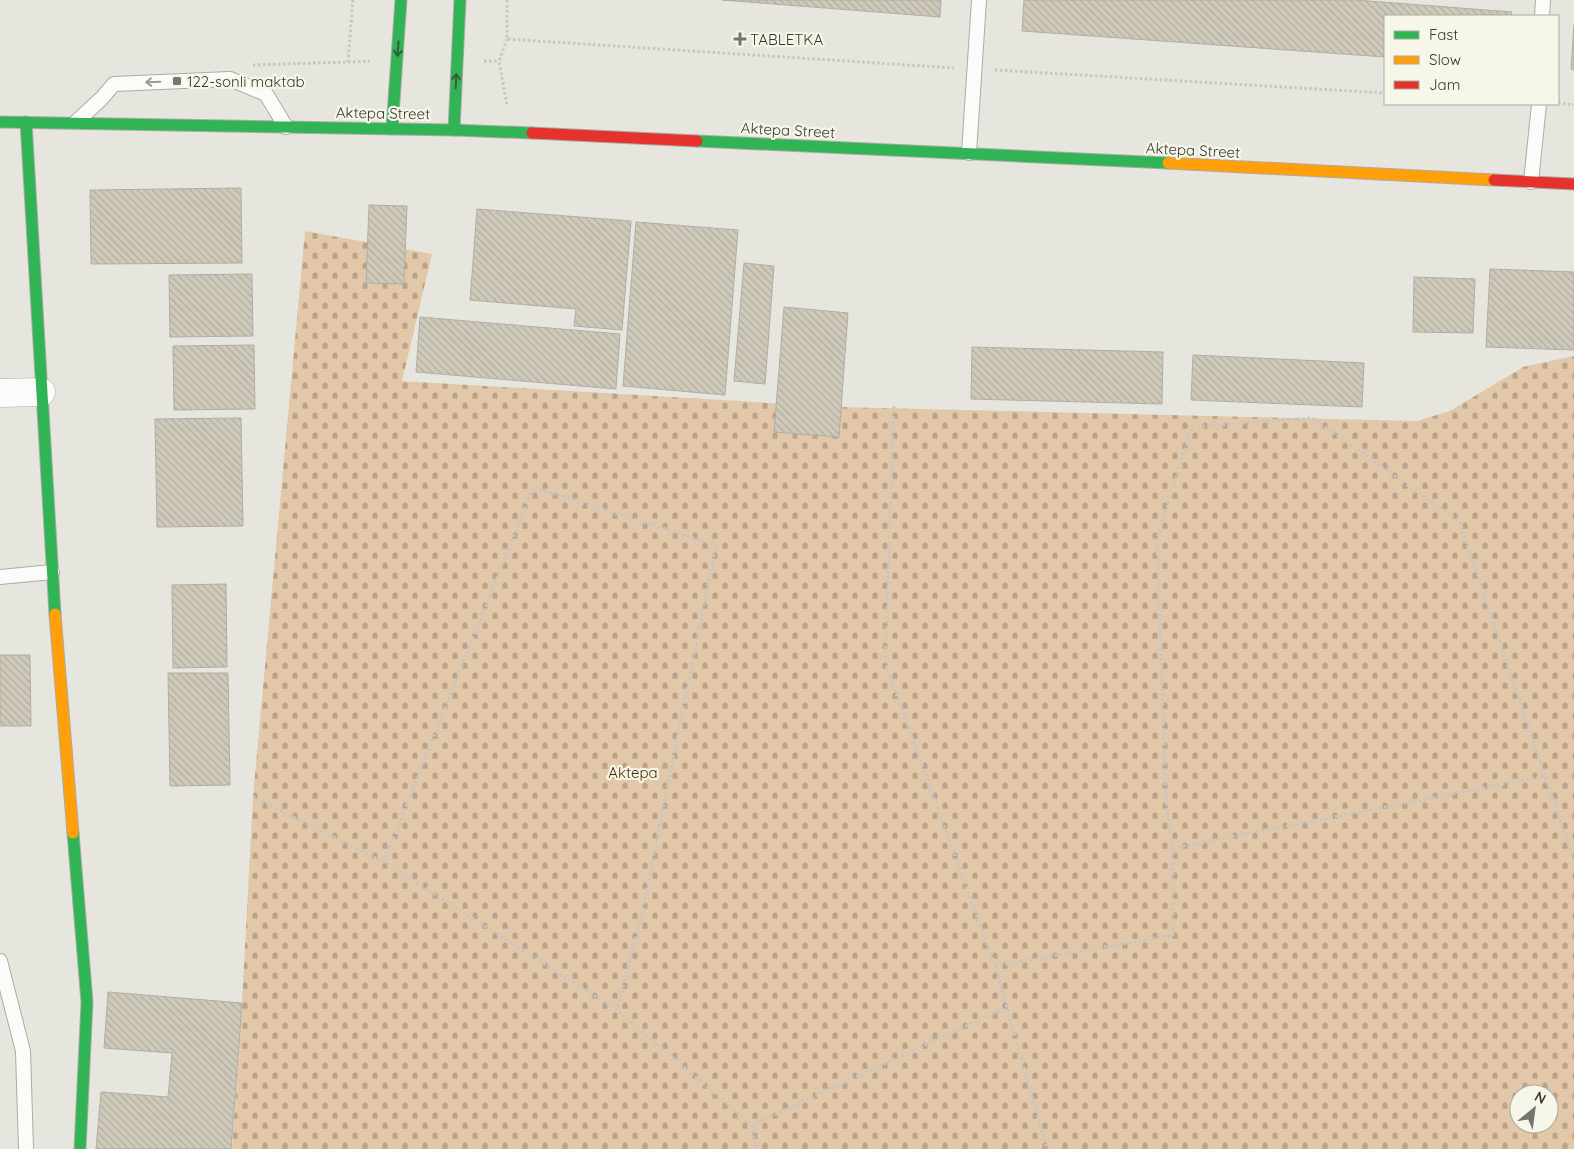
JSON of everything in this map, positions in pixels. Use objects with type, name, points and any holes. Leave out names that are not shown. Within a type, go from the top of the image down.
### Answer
[{"type":"street","points":[[392,129],[401,0]]},
{"type":"street","points":[[454,130],[460,0]]},
{"type":"street","name":"Aktepa Street","points":[[0,122],[454,130],[968,153],[1574,184]]},
{"type":"street","points":[[26,122],[52,572],[87,1002],[80,1149]]},
{"type":"street","points":[[0,393],[41,392]]},
{"type":"lane","points":[[968,153],[979,0]]},
{"type":"lane","points":[[1542,15],[1543,0]]},
{"type":"lane","points":[[75,123],[102,99],[114,84],[230,79],[266,94],[286,127]]},
{"type":"lane","points":[[1531,182],[1539,105]]},
{"type":"lane","points":[[0,577],[52,572]]},
{"type":"lane","points":[[0,961],[23,1051],[26,1149]]},
{"type":"path","points":[[348,62],[353,0]]},
{"type":"path","points":[[507,0],[507,38],[499,61],[507,105]]},
{"type":"path","points":[[507,38],[974,69],[1384,93]]},
{"type":"path","points":[[244,65],[378,61]]},
{"type":"path","points":[[476,61],[499,61]]},
{"type":"path","points":[[1559,103],[1574,105]]},
{"type":"path","points":[[894,406],[884,663],[995,966],[1047,1149]]},
{"type":"path","points":[[995,966],[1173,935],[1172,848],[1166,804],[1156,538],[1192,428],[1312,418],[1460,521],[1574,861]]},
{"type":"path","points":[[384,862],[533,488],[716,545],[641,918],[617,1010]]},
{"type":"path","points":[[1172,848],[1545,776]]},
{"type":"path","points":[[253,796],[384,862],[617,1010],[752,1125],[756,1149]]},
{"type":"path","points":[[752,1125],[1007,1007]]},
{"type":"green space","name":"Aktepa","points":[[305,231],[432,254],[402,381],[838,407],[1417,421],[1450,411],[1523,367],[1574,356],[1574,1149],[232,1149],[253,797]]},
{"type":"building","points":[[722,0],[941,0],[940,17]]},
{"type":"building","points":[[1024,0],[1356,0],[1512,12],[1511,15],[1384,15],[1384,57],[1022,31]]},
{"type":"building","points":[[1574,25],[1574,70],[1571,69]]},
{"type":"building","points":[[241,188],[242,263],[91,264],[90,190]]},
{"type":"building","points":[[369,205],[407,206],[404,284],[366,283]]},
{"type":"building","points":[[477,209],[631,221],[622,330],[574,326],[576,309],[470,300]]},
{"type":"building","points":[[636,222],[738,230],[725,395],[623,386]]},
{"type":"building","points":[[744,263],[774,266],[765,384],[734,381]]},
{"type":"building","points":[[1490,269],[1574,272],[1574,350],[1486,347]]},
{"type":"building","points":[[252,274],[253,336],[170,337],[169,275]]},
{"type":"building","points":[[1414,277],[1475,279],[1473,333],[1413,332]]},
{"type":"building","points":[[784,307],[848,313],[839,437],[774,432]]},
{"type":"building","points":[[420,317],[620,334],[616,389],[416,372]]},
{"type":"building","points":[[254,345],[255,409],[174,410],[173,346]]},
{"type":"building","points":[[972,347],[1163,352],[1162,404],[971,399]]},
{"type":"building","points":[[1193,355],[1364,363],[1362,407],[1191,400]]},
{"type":"building","points":[[241,418],[243,526],[157,527],[155,419]]},
{"type":"building","points":[[226,584],[227,667],[173,668],[172,585]]},
{"type":"building","points":[[0,655],[30,655],[31,726],[0,726]]},
{"type":"building","points":[[168,673],[228,673],[230,785],[170,786]]},
{"type":"building","points":[[108,992],[242,1003],[231,1149],[96,1149],[101,1092],[168,1097],[172,1053],[104,1048]]},
{"type":"traffic: fast","points":[[392,129],[401,0]]},
{"type":"traffic: fast","points":[[454,130],[460,0]]},
{"type":"traffic: fast","points":[[0,122],[532,133]]},
{"type":"traffic: fast","points":[[26,122],[55,614]]},
{"type":"traffic: fast","points":[[697,141],[1168,163]]},
{"type":"traffic: fast","points":[[73,833],[87,1002],[80,1149]]},
{"type":"traffic: slow","points":[[1168,163],[1494,180]]},
{"type":"traffic: slow","points":[[55,614],[73,833]]},
{"type":"traffic: jam","points":[[532,133],[697,141]]},
{"type":"traffic: jam","points":[[1494,180],[1574,184]]},
{"type":"place","name":"TABLETKA","points":[[740,39]]},
{"type":"place","name":"122-sonli maktab","points":[[177,81]]}]
